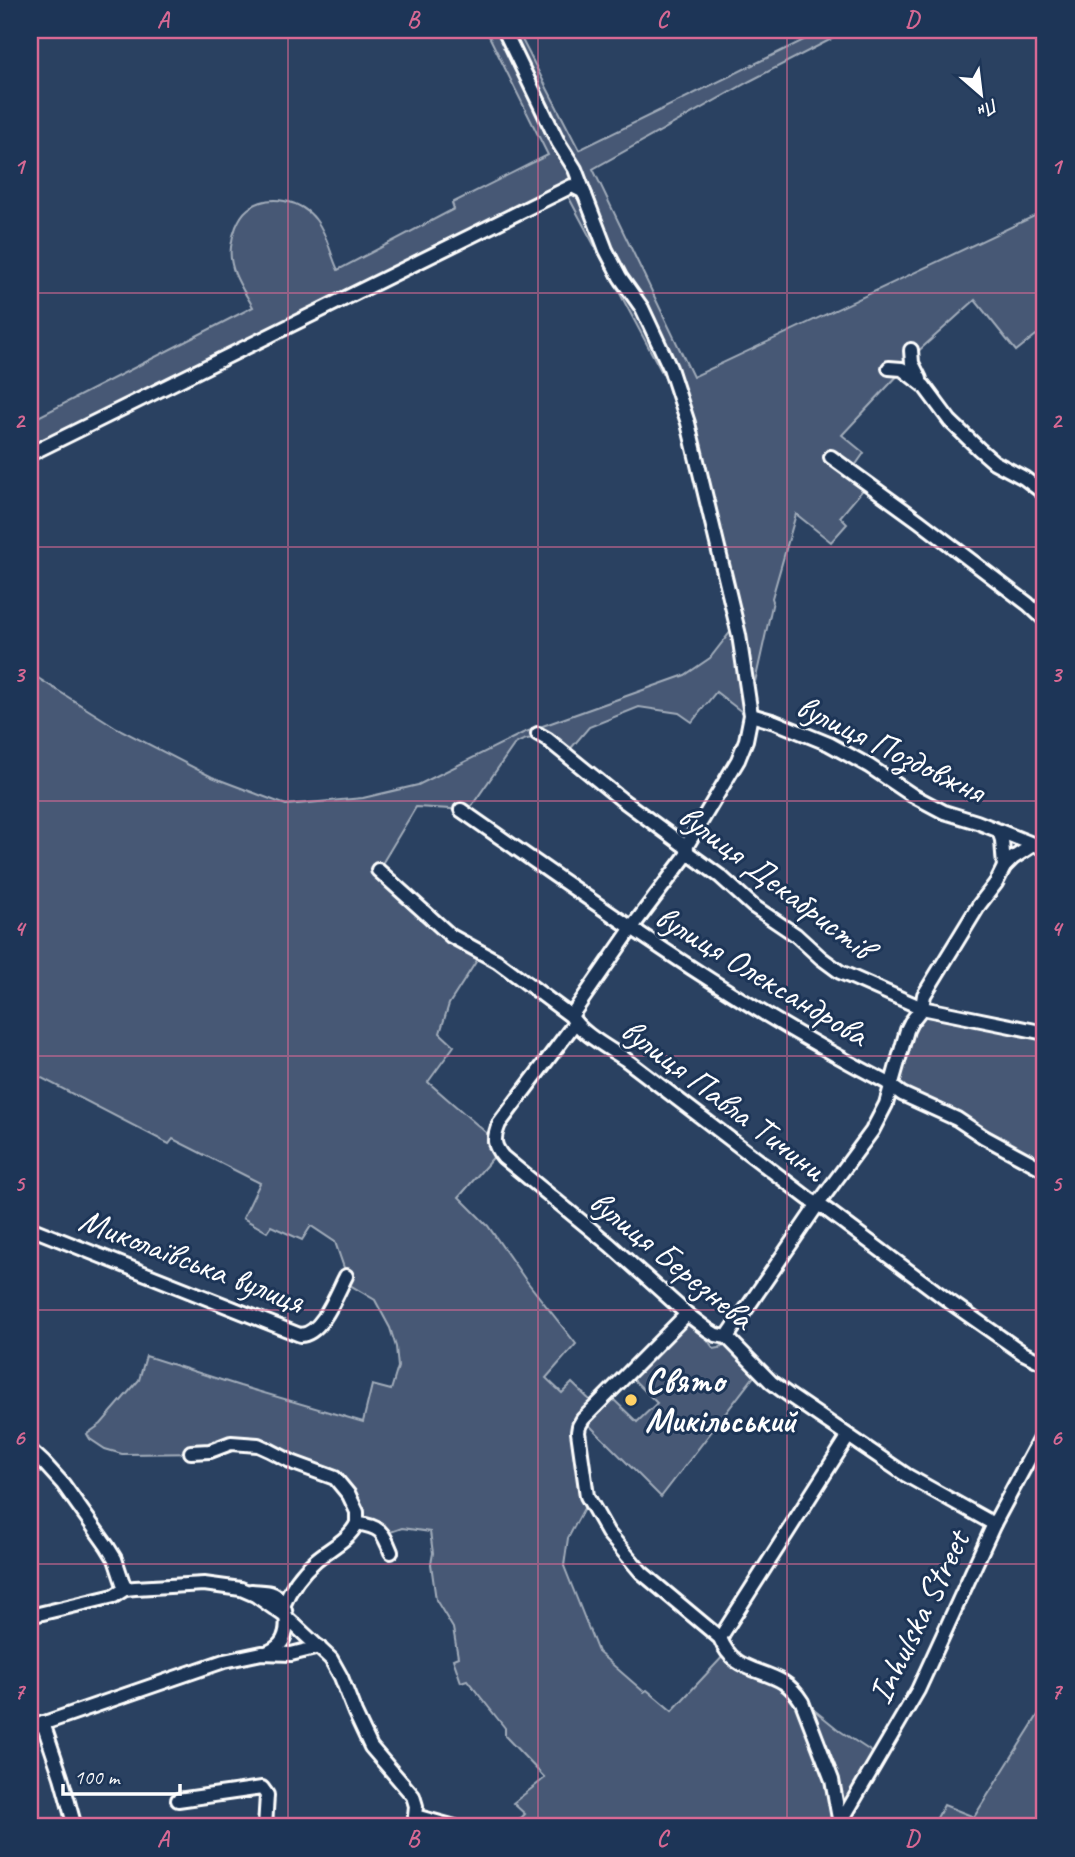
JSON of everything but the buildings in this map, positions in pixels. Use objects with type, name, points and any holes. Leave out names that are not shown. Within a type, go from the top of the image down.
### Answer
[{"type":"street","points":[[504,30],[558,142],[575,169],[576,184],[585,195],[606,250],[620,277],[642,308],[670,368],[688,423],[739,635],[751,715],[747,740],[738,760],[687,850],[573,1019]]},
{"type":"street","points":[[30,454],[576,184]]},
{"type":"street","points":[[911,350],[912,363],[924,386],[950,421],[994,462],[1024,478],[1045,494]]},
{"type":"street","points":[[889,368],[902,369],[924,386]]},
{"type":"street","points":[[831,457],[1008,588],[1045,620]]},
{"type":"street","name":"вулиця Поздовжня","points":[[751,715],[829,744],[944,812],[1039,847]]},
{"type":"street","name":"вулиця Декабристів","points":[[538,734],[841,972],[922,1008],[1045,1033]]},
{"type":"street","name":"вулиця Олександрова","points":[[461,810],[633,929],[778,1022],[902,1094],[957,1119],[1045,1170]]},
{"type":"street","points":[[999,831],[1003,867]]},
{"type":"street","points":[[727,1337],[818,1204],[872,1131],[886,1104],[907,1030],[922,1008],[925,995],[979,905],[996,883],[1003,867],[1013,858],[1039,847]]},
{"type":"street","name":"вулиця Павла Тичини","points":[[378,870],[451,936],[497,961],[961,1310],[1023,1353],[1045,1364]]},
{"type":"street","name":"вулиця Березнева","points":[[573,1019],[499,1125],[495,1135],[495,1147],[503,1157],[611,1245],[687,1314],[716,1335],[727,1337],[771,1382],[906,1475],[993,1524]]},
{"type":"street","name":"Миколаївська вулиця","points":[[30,1228],[300,1335],[310,1333],[320,1325],[346,1276]]},
{"type":"street","points":[[687,1314],[579,1426],[587,1496],[608,1533],[641,1572],[720,1638],[739,1663],[782,1682],[797,1694],[832,1780],[839,1826]]},
{"type":"street","name":"Inhulska Street","points":[[839,1826],[918,1690],[993,1524],[1045,1429]]},
{"type":"street","points":[[720,1638],[848,1437]]},
{"type":"street","points":[[191,1452],[210,1451],[231,1443],[258,1445],[294,1463],[335,1478],[349,1495],[357,1513],[357,1522],[349,1535],[313,1562],[288,1594],[284,1611],[286,1627],[282,1642],[266,1653]]},
{"type":"street","points":[[30,1450],[62,1484],[107,1546],[115,1559],[125,1589]]},
{"type":"street","points":[[357,1522],[378,1528],[391,1552]]},
{"type":"street","points":[[30,1616],[114,1596],[125,1589],[204,1584],[275,1595],[284,1611],[331,1659],[371,1747],[413,1796],[416,1806],[413,1822],[455,1827]]},
{"type":"street","points":[[30,1728],[224,1661],[266,1653],[291,1654],[319,1647]]},
{"type":"street","points":[[43,1723],[75,1827]]},
{"type":"street","points":[[178,1800],[262,1788],[267,1795],[265,1827]]},
{"type":"shaded area","points":[[486,30],[501,30],[571,167],[573,183],[549,189],[30,450],[30,421],[253,307],[237,279],[232,264],[231,247],[238,221],[244,212],[256,204],[284,201],[310,213],[323,232],[338,270],[454,209],[452,203],[548,155]]},
{"type":"shaded area","points":[[507,30],[517,30],[579,150],[824,30],[849,30],[750,81],[593,169],[693,377],[1045,211],[1045,345],[1036,335],[1016,351],[975,300],[914,355],[842,435],[864,453],[850,473],[867,485],[840,517],[847,524],[831,542],[796,514],[772,598],[751,700],[690,423],[631,290]]},
{"type":"shaded area","points":[[576,191],[668,368],[723,577],[747,716],[716,692],[692,722],[679,713],[639,707],[589,727],[567,753],[535,738],[522,741],[514,745],[468,811],[459,813],[451,809],[416,807],[377,872],[481,954],[449,1004],[440,1033],[454,1046],[428,1082],[490,1136],[497,1153],[459,1197],[488,1226],[576,1344],[546,1378],[562,1393],[572,1383],[595,1405],[582,1417],[588,1501],[568,1538],[564,1566],[598,1652],[644,1692],[647,1690],[672,1711],[726,1653],[803,1701],[840,1731],[878,1756],[834,1827],[512,1827],[525,1814],[513,1803],[545,1778],[505,1736],[505,1728],[467,1680],[461,1682],[453,1659],[458,1657],[453,1628],[436,1600],[430,1532],[402,1528],[385,1534],[356,1517],[340,1485],[244,1445],[210,1453],[122,1454],[105,1449],[87,1434],[101,1424],[139,1380],[146,1356],[363,1422],[372,1385],[391,1390],[398,1367],[390,1328],[375,1300],[350,1285],[335,1242],[311,1226],[302,1240],[271,1226],[267,1232],[243,1218],[260,1183],[173,1139],[169,1144],[30,1072],[30,673],[117,728],[212,777],[286,805],[363,798],[418,785],[523,733],[685,675],[710,658],[731,631],[673,393],[568,196],[558,195]]},
{"type":"shaded area","points":[[924,1014],[1045,1036],[1045,1168],[896,1084],[909,1031]]},
{"type":"shaded area","points":[[686,1319],[708,1336],[707,1339],[714,1349],[727,1342],[758,1371],[661,1497],[584,1420],[610,1396],[637,1422],[657,1403],[630,1376]]},
{"type":"shaded area","points":[[1045,1704],[1045,1827],[932,1827],[944,1805],[974,1817]]},
{"type":"place","name":"Свято Микільський","points":[[631,1400]]}]
